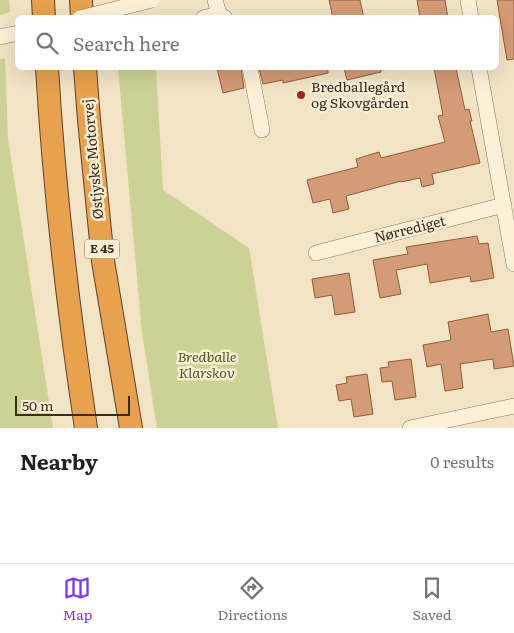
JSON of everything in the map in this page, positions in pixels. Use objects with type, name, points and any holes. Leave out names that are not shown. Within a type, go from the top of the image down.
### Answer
[{"type":"highway","points":[[43,0],[44,15]]},
{"type":"highway","points":[[81,0],[81,15]]},
{"type":"highway","points":[[47,70],[64,264],[86,428]]},
{"type":"highway","name":"Østjyske Motorvej","points":[[85,70],[103,261],[131,428]]},
{"type":"street","points":[[93,15],[152,0]]},
{"type":"street","points":[[468,0],[470,15]]},
{"type":"street","points":[[0,37],[15,34]]},
{"type":"street","points":[[250,70],[262,130]]},
{"type":"street","points":[[480,70],[514,264]]},
{"type":"street","name":"Nørrediget","points":[[316,253],[504,205]]},
{"type":"street","points":[[410,428],[514,406]]},
{"type":"green space","points":[[0,0],[9,0],[10,12],[0,15]]},
{"type":"green space","points":[[5,58],[8,139],[53,428],[0,428],[0,59]]},
{"type":"green space","name":"Bredballe Klarskov","points":[[118,70],[156,70],[163,190],[249,248],[278,428],[157,428],[142,333]]},
{"type":"building","points":[[329,0],[360,0],[363,15],[332,15]]},
{"type":"building","points":[[417,0],[445,0],[448,15],[420,15]]},
{"type":"building","points":[[497,0],[514,0],[514,59],[507,60]]},
{"type":"building","points":[[217,70],[241,70],[244,88],[223,93]]},
{"type":"building","points":[[260,70],[328,70],[328,73],[283,83],[283,80],[263,84]]},
{"type":"building","points":[[344,70],[380,70],[381,72],[347,80]]},
{"type":"building","points":[[434,70],[456,70],[465,110],[469,109],[480,163],[432,174],[434,184],[422,187],[420,178],[401,181],[346,196],[349,209],[333,213],[330,199],[313,203],[307,180],[358,167],[356,159],[379,152],[381,158],[445,142],[438,116],[443,115]]},
{"type":"building","points":[[477,236],[479,244],[488,243],[494,278],[471,282],[470,276],[430,283],[427,264],[396,270],[401,294],[380,298],[373,260],[408,254],[406,247]]},
{"type":"building","points":[[349,273],[355,312],[335,315],[332,295],[315,298],[312,279]]},
{"type":"building","points":[[488,314],[491,332],[508,329],[514,366],[494,369],[493,359],[460,364],[463,388],[445,391],[441,364],[427,367],[423,345],[451,340],[448,322]]},
{"type":"building","points":[[411,359],[416,397],[395,400],[392,381],[382,382],[380,368],[389,367],[388,362]]},
{"type":"building","points":[[367,374],[373,414],[354,417],[351,399],[339,401],[336,385],[347,383],[346,377]]},
{"type":"place","name":"Bredballegård og Skovgården","points":[[301,95]]}]
